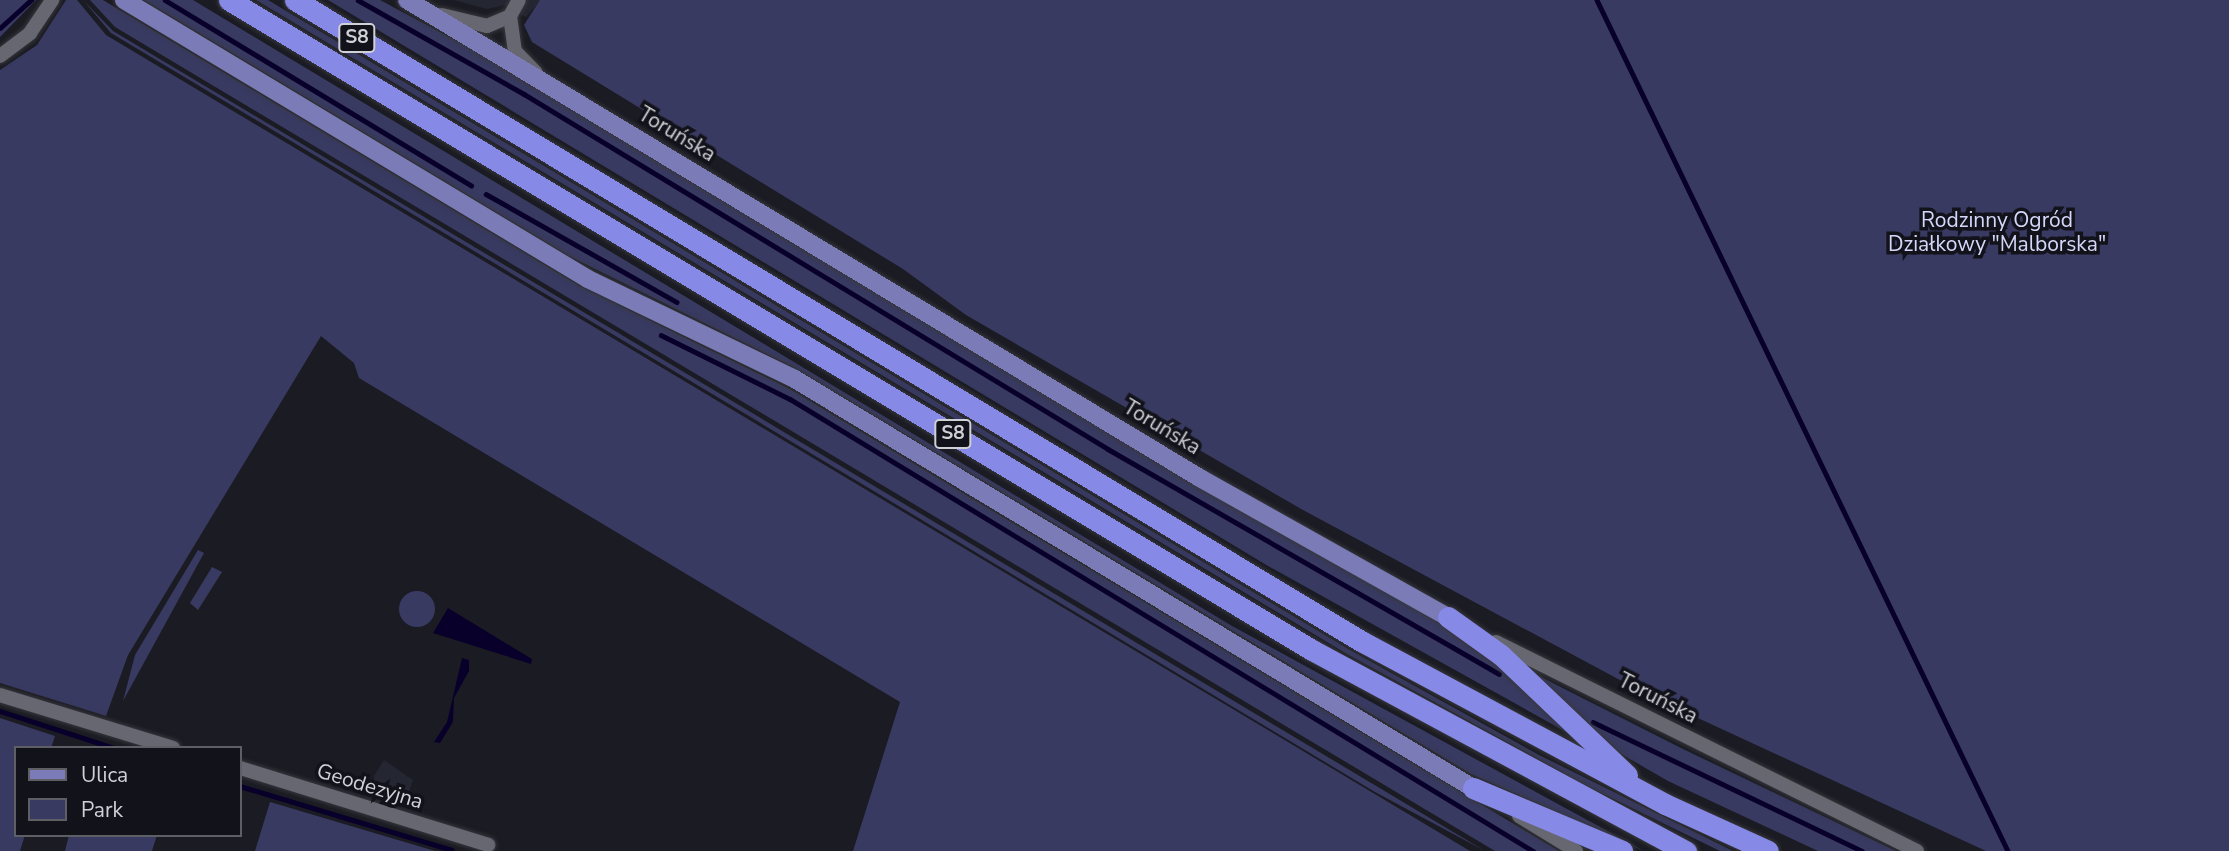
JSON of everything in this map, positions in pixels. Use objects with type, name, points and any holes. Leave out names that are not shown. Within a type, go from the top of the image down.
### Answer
[{"type":"highway","name":"S8","points":[[229,0],[1312,650],[1686,851]]},
{"type":"highway","name":"S8","points":[[295,0],[1361,641],[1665,804],[1768,851]]},
{"type":"highway","points":[[1448,617],[1501,655],[1569,723],[1665,804]]},
{"type":"highway","points":[[1473,788],[1622,851]]},
{"type":"main road","points":[[124,0],[588,279],[793,378],[1473,788]]},
{"type":"main road","name":"Toruńska","points":[[414,4],[1200,478],[1448,617]]},
{"type":"street","points":[[0,56],[30,33],[52,0]]},
{"type":"street","points":[[519,0],[510,16],[516,51],[553,88]]},
{"type":"street","points":[[414,4],[470,24],[510,16]]},
{"type":"street","name":"Toruńska","points":[[1448,617],[1917,851]]},
{"type":"street","points":[[0,695],[166,746]]},
{"type":"street","name":"Geodezyjna","points":[[242,769],[468,845],[488,845]]},
{"type":"street","points":[[1473,788],[1576,851]]},
{"type":"shaded area","points":[[454,0],[541,0],[526,17],[505,5],[487,9]]},
{"type":"shaded area","points":[[448,608],[532,659],[531,664],[433,633]]},
{"type":"shaded area","points":[[462,658],[469,660],[469,671],[454,698],[453,722],[440,743],[434,742],[447,722]]},
{"type":"shaded area","points":[[384,760],[413,780],[406,801],[375,791],[374,776]]},
{"type":"green space","points":[[0,0],[36,0],[0,37]]},
{"type":"green space","points":[[66,0],[77,0],[106,35],[1470,851],[853,851],[900,702],[359,378],[354,363],[321,336],[128,655],[106,716],[0,683],[0,70],[37,45]]},
{"type":"green space","points":[[83,0],[113,31],[1485,851],[1375,792],[111,33]]},
{"type":"green space","points":[[90,0],[103,0],[580,286],[790,389],[1559,851],[1495,851],[115,27]]},
{"type":"green space","points":[[144,0],[193,0],[1232,626],[1644,851],[1471,774],[795,368],[569,256]]},
{"type":"green space","points":[[256,0],[268,0],[1350,650],[1539,755],[1733,851],[1720,851],[1587,786],[1347,654]]},
{"type":"green space","points":[[328,0],[380,0],[477,52],[1213,494],[1453,629],[1487,653],[1568,733],[1268,566]]},
{"type":"green space","name":"Rodzinny Ogród Działkowy \"Malborska\"","points":[[540,0],[2229,0],[2229,851],[1986,851],[1646,694],[1303,510],[966,315],[903,269],[532,42],[524,25]]},
{"type":"green space","points":[[198,550],[204,553],[123,701],[135,655]]},
{"type":"green space","points":[[212,567],[222,572],[198,610],[190,603]]},
{"type":"green space","points":[[417,591],[430,596],[435,609],[430,622],[417,627],[404,622],[399,609],[404,596]]},
{"type":"green space","points":[[1537,675],[1683,749],[1896,851],[1818,851],[1668,781],[1609,747]]},
{"type":"green space","points":[[0,718],[55,736],[52,746],[14,746],[14,837],[24,837],[20,851],[0,851]]},
{"type":"green space","points":[[270,802],[435,851],[255,851]]},
{"type":"green space","points":[[68,837],[156,837],[152,851],[65,851]]},
{"type":"waterway","points":[[0,28],[31,0]]},
{"type":"waterway","points":[[165,0],[471,185]]},
{"type":"waterway","points":[[358,0],[524,94],[1108,449],[1499,674]]},
{"type":"waterway","points":[[1597,0],[2008,851]]},
{"type":"waterway","points":[[486,194],[677,302]]},
{"type":"waterway","points":[[661,335],[790,399],[1533,851]]},
{"type":"waterway","points":[[0,711],[108,746]]},
{"type":"waterway","points":[[1593,722],[1862,851]]},
{"type":"waterway","points":[[242,787],[452,850]]}]
